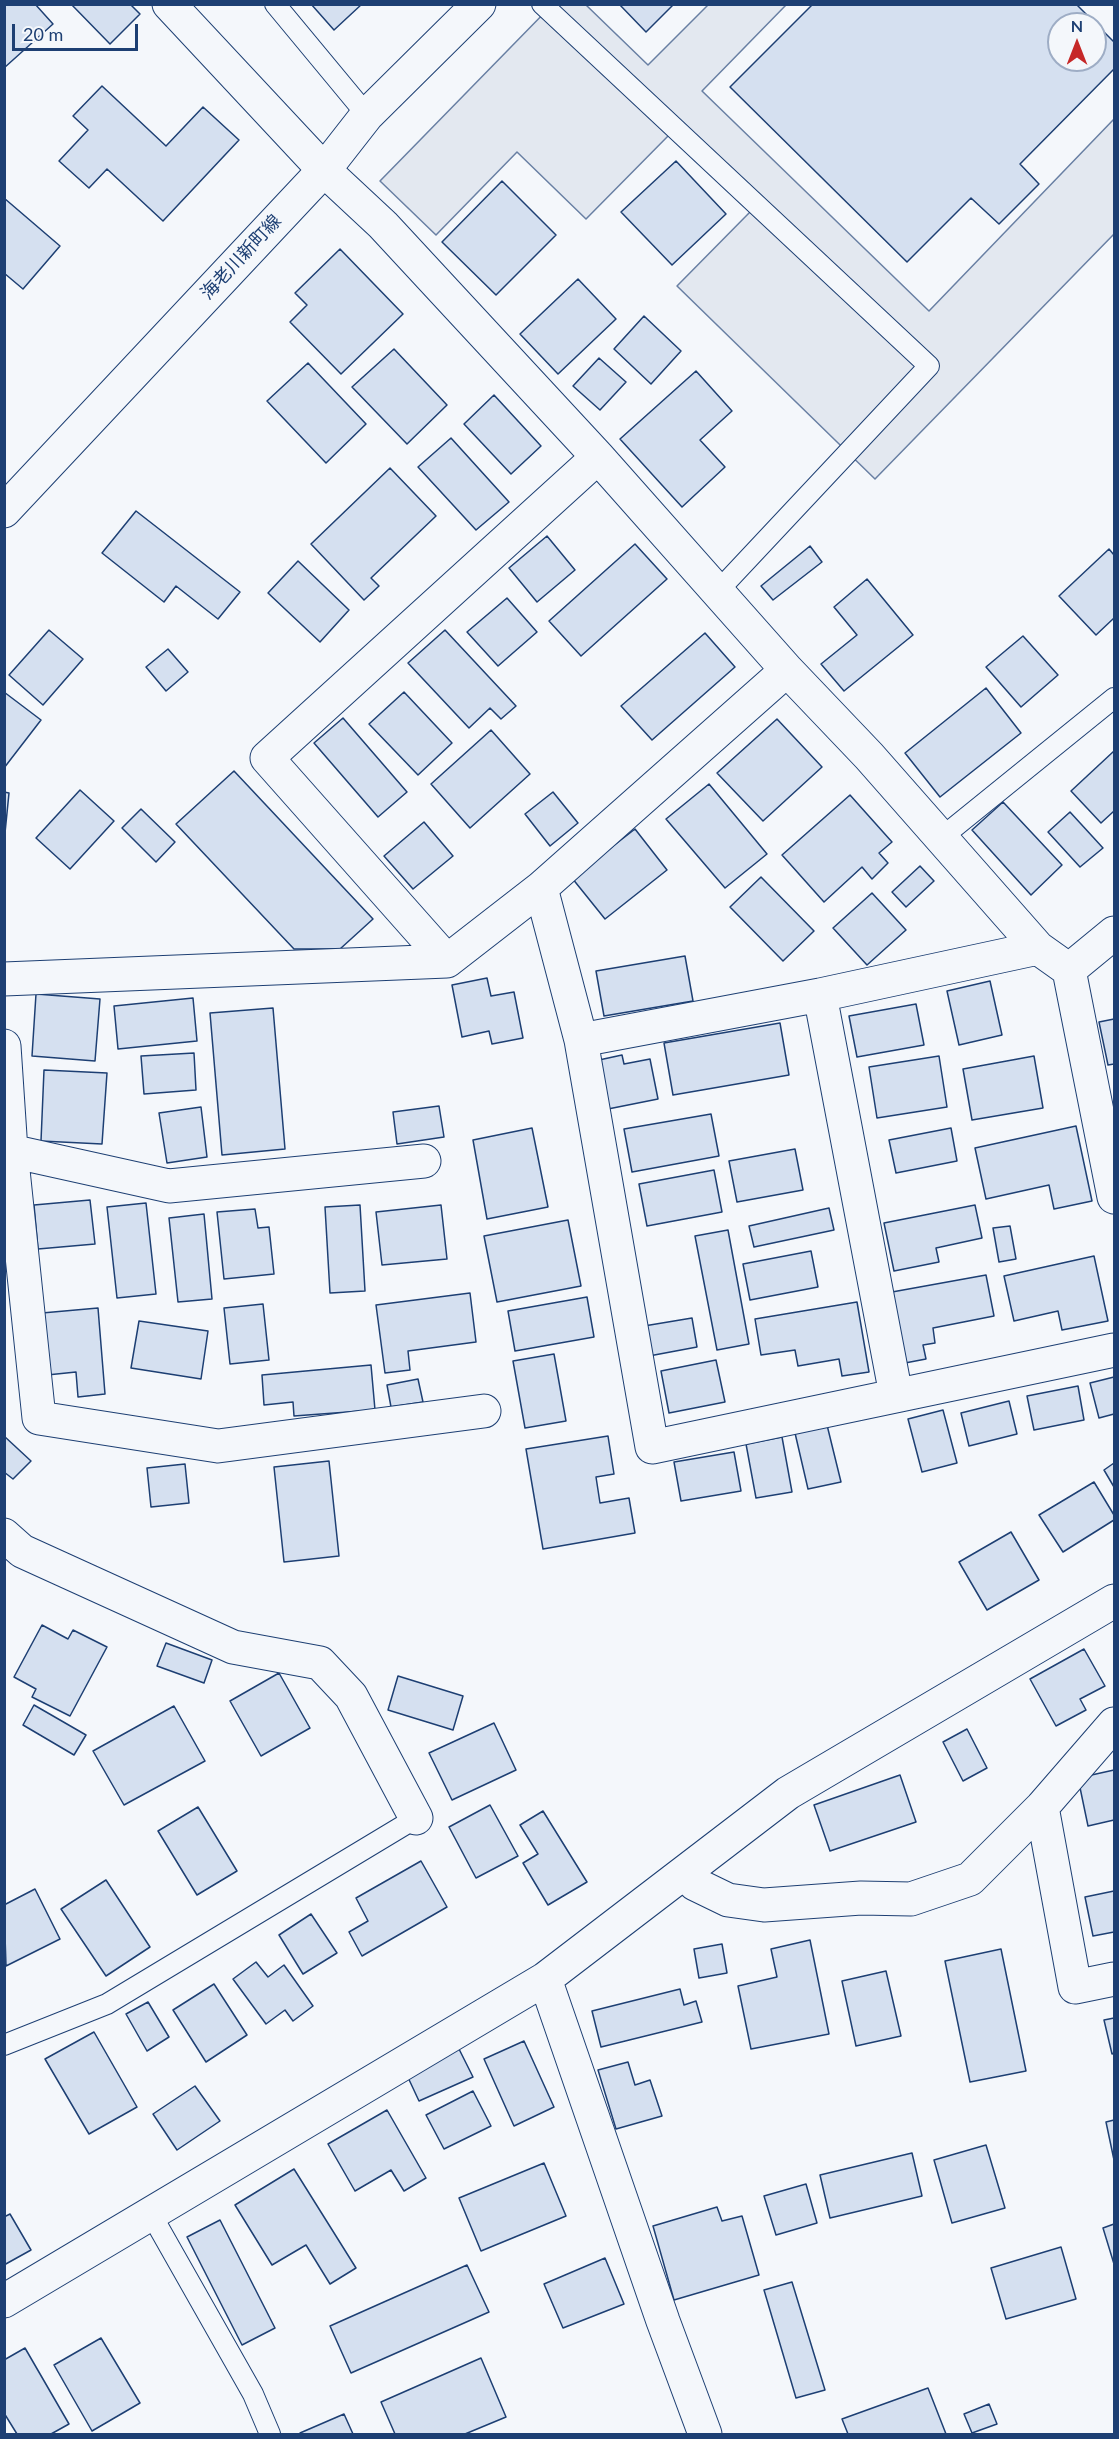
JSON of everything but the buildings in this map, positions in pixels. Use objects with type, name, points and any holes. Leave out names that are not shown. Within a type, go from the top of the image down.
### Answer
[{"type":"street","points":[[169,4],[324,170],[382,225],[598,457],[1038,948],[1069,970],[1114,1197]]},
{"type":"street","name":"海老川新町線","points":[[4,511],[324,170],[367,115],[479,4]]},
{"type":"street","points":[[447,960],[267,758],[598,457]]},
{"type":"street","points":[[4,979],[447,960],[541,888],[787,670]]},
{"type":"street","points":[[541,888],[581,1040],[652,1447],[1114,1350]]},
{"type":"street","points":[[1069,970],[1114,933]]},
{"type":"street","points":[[581,1040],[820,996],[1038,948]]},
{"type":"street","points":[[820,996],[896,1395]]},
{"type":"street","points":[[4,1046],[11,1151],[39,1418],[219,1446],[484,1411]]},
{"type":"street","points":[[11,1151],[169,1186],[424,1161]]},
{"type":"street","points":[[4,1535],[22,1551],[233,1647],[320,1663],[351,1696],[416,1818]]},
{"type":"street","points":[[4,2301],[545,1979],[788,1793],[1114,1601]]},
{"type":"street","points":[[685,1872],[695,1884],[728,1900],[764,1905],[861,1898],[910,1899],[970,1880],[1042,1807],[1114,1724]]},
{"type":"street","points":[[1042,1807],[1075,1987],[1114,1979]]},
{"type":"street","points":[[545,1979],[663,2321],[705,2434]]},
{"type":"lane","points":[[275,4],[367,115]]},
{"type":"lane","points":[[542,4],[929,366],[718,591]]},
{"type":"lane","points":[[941,838],[1114,698]]},
{"type":"lane","points":[[4,2045],[107,2004],[416,1818]]},
{"type":"lane","points":[[151,2214],[253,2394],[270,2434]]},
{"type":"shaded area","points":[[552,5],[586,5],[648,65],[708,5],[786,5],[702,91],[929,311],[1114,119],[1114,234],[875,479],[677,286],[750,212],[670,134],[586,219],[517,152],[436,235],[380,181]]}]
